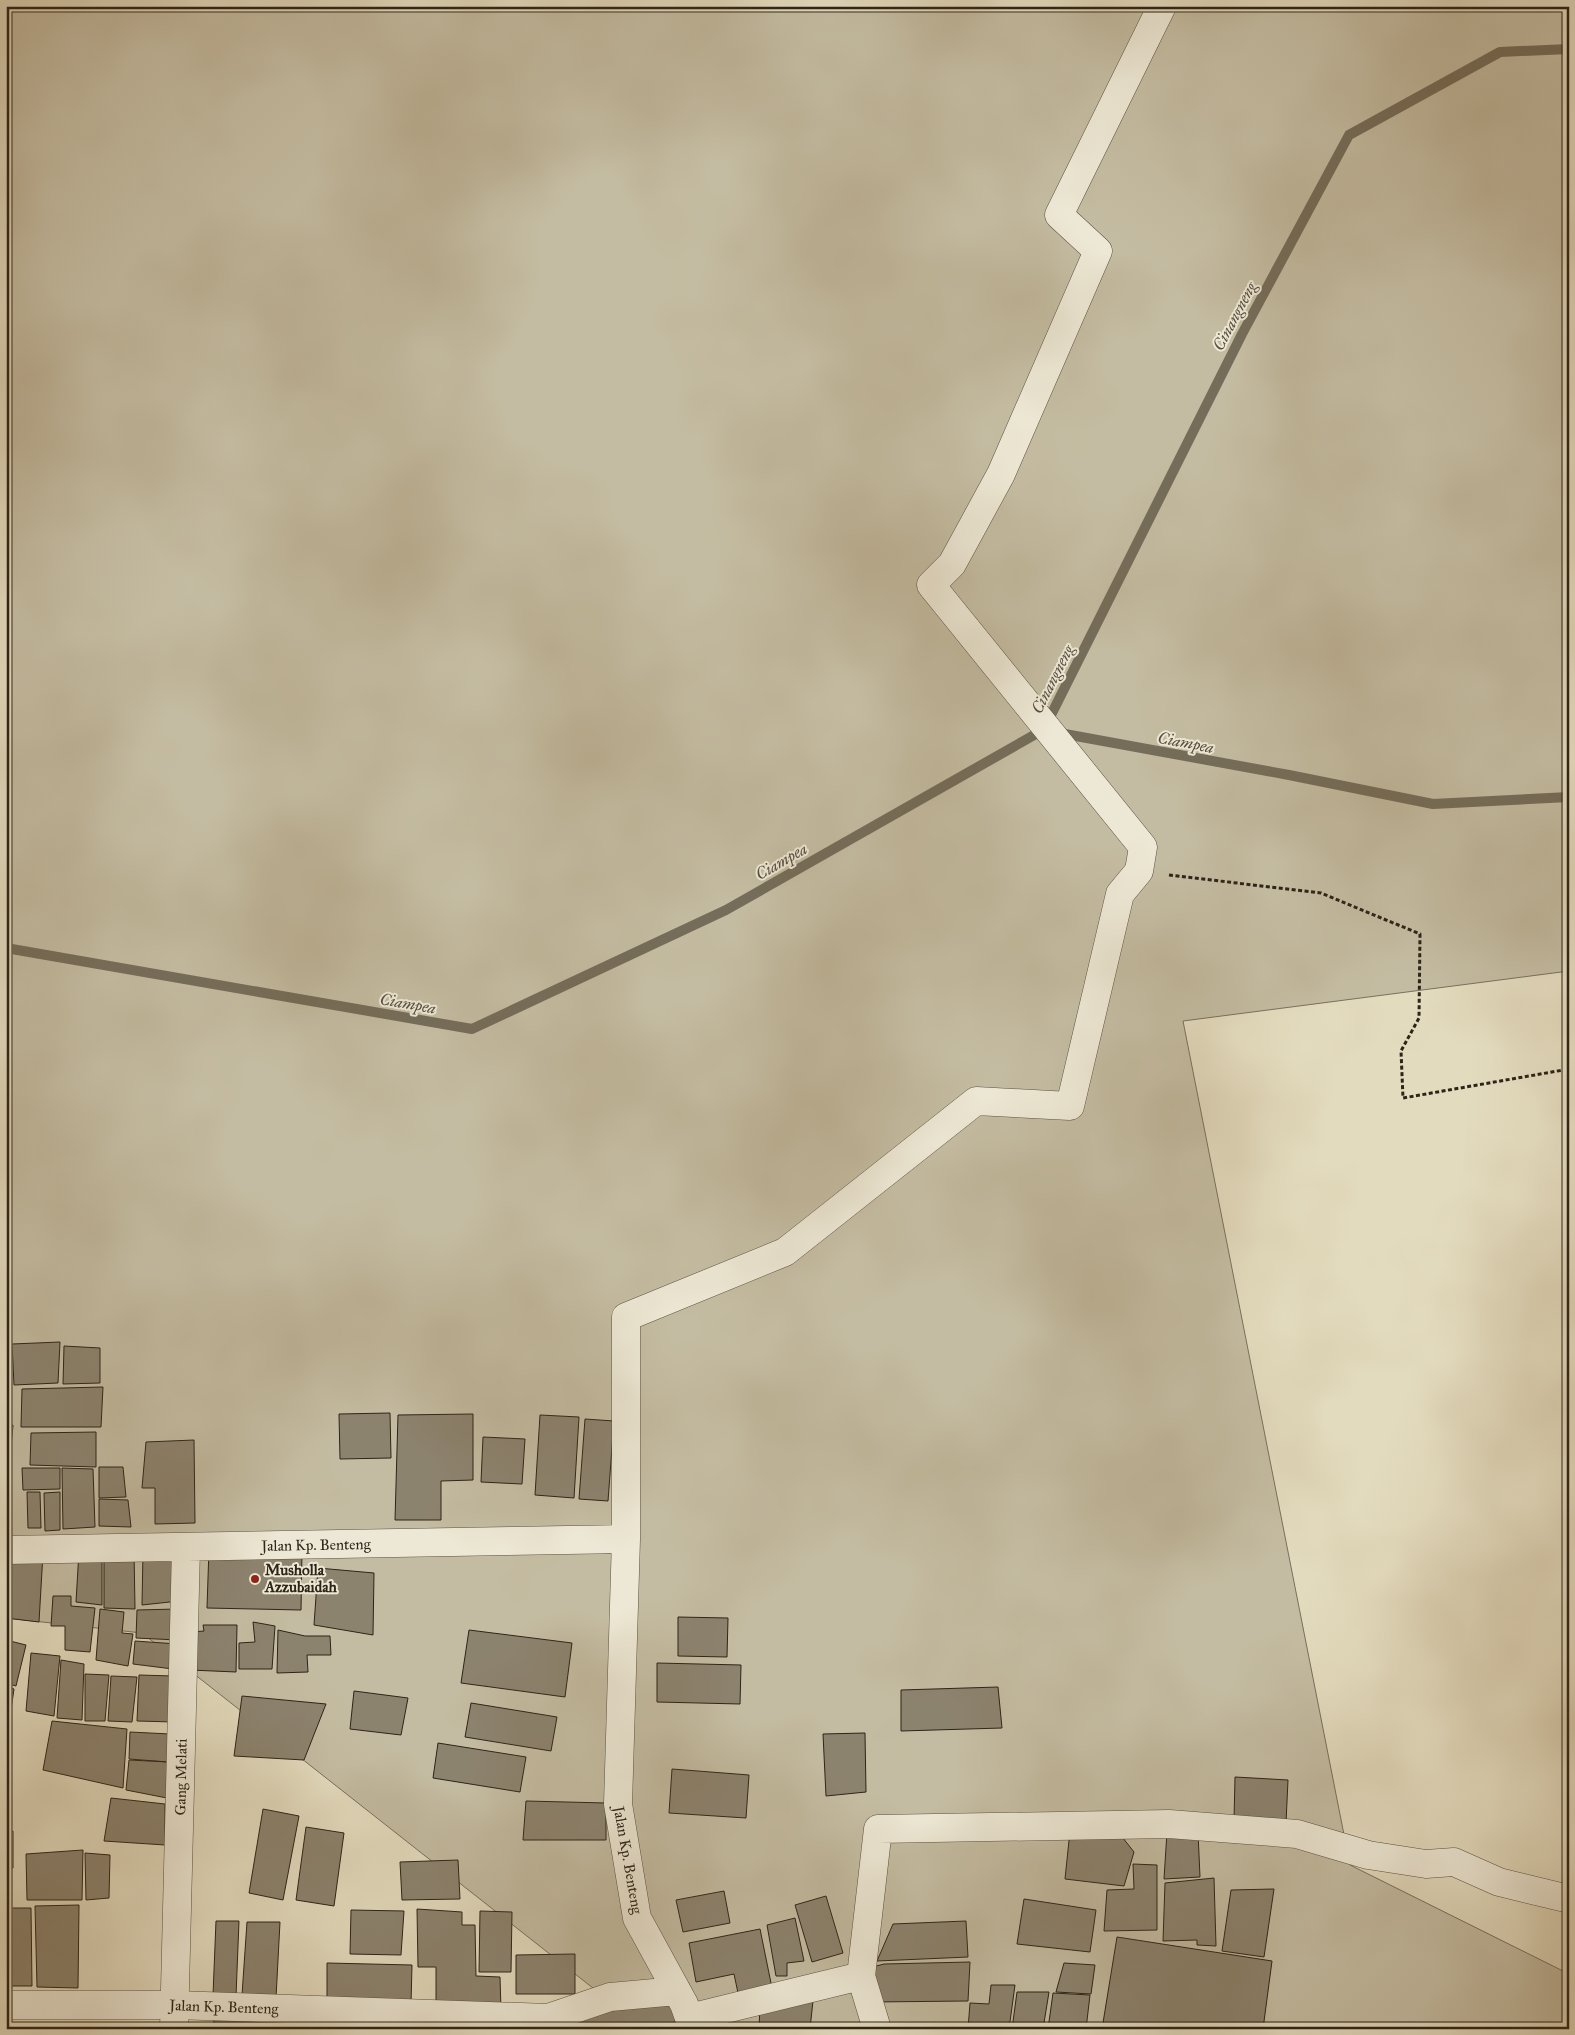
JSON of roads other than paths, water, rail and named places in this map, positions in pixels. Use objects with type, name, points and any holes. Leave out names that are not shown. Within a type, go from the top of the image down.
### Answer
[{"type":"street","name":"Jalan Kp. Benteng","points":[[691,2023],[677,1991],[637,1918],[618,1804],[626,1539],[626,1317],[785,1252],[976,1102],[1070,1106],[1120,894],[1141,859],[931,585],[952,564],[1001,474],[1098,251],[1058,215],[1162,6]]},
{"type":"street","name":"Jalan Kp. Benteng","points":[[6,1550],[626,1539]]},
{"type":"street","name":"Gang Melati","points":[[175,2017],[186,1548]]},
{"type":"street","points":[[877,2029],[861,1976],[878,1829],[1169,1824],[1298,1834],[1368,1855],[1426,1864],[1454,1862],[1500,1882],[1569,1899]]},
{"type":"street","points":[[691,2023],[861,1976]]},
{"type":"street","name":"Jalan Kp. Benteng","points":[[6,2005],[175,2017],[547,2024],[610,1997],[677,1991]]},
{"type":"waterway","name":"Cinangneng","points":[[1046,725],[1242,334],[1349,135],[1500,52],[1569,49]]},
{"type":"waterway","name":"Ciampea","points":[[6,948],[472,1029],[726,910],[1043,730],[1289,775],[1433,804],[1569,797]]},
{"type":"place","name":"Musholla Azzubaidah","points":[[255,1579]]}]
